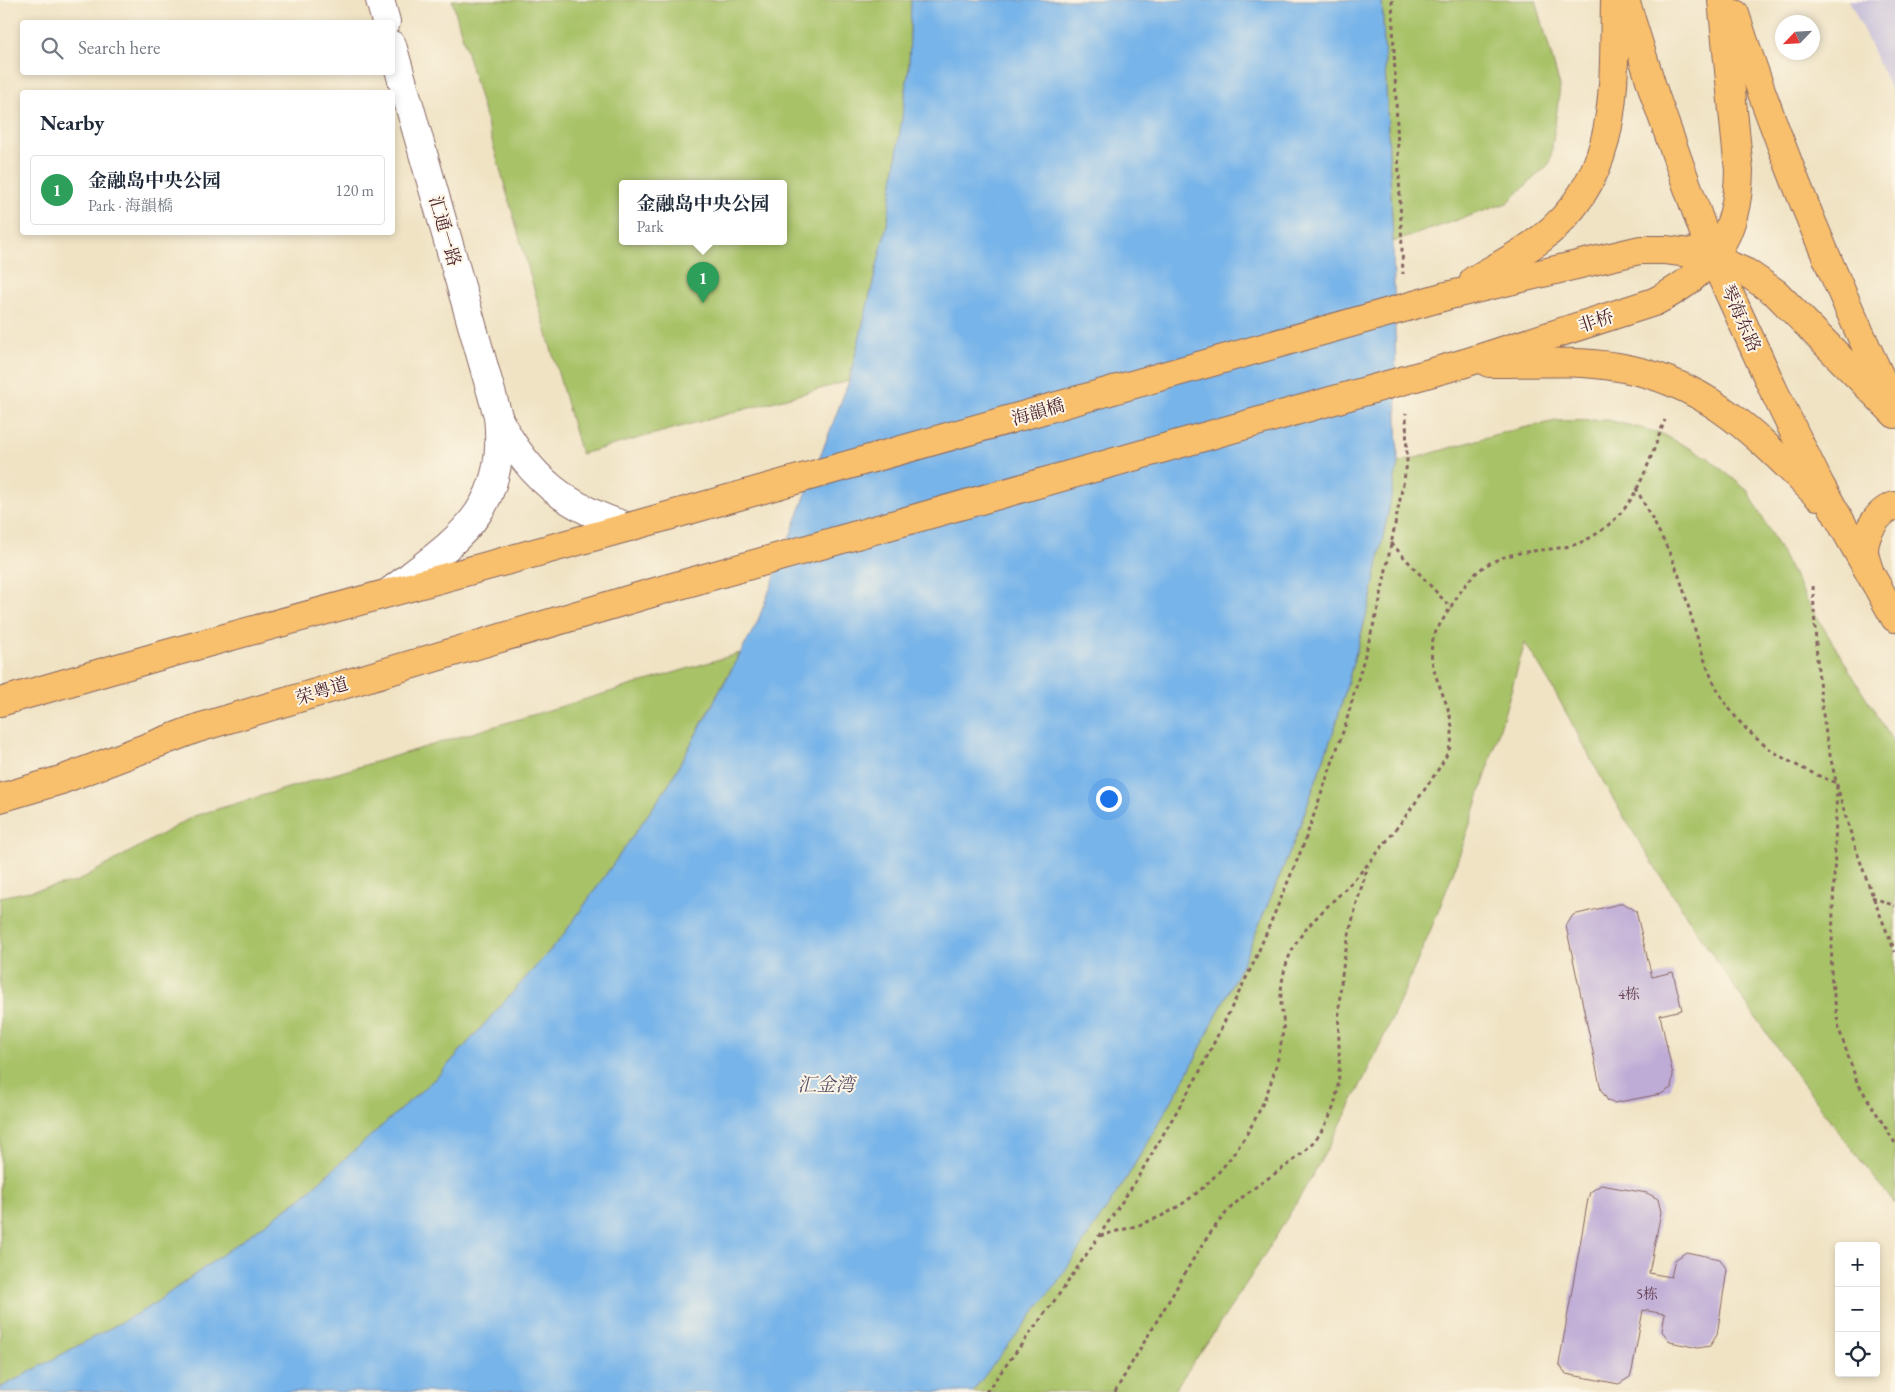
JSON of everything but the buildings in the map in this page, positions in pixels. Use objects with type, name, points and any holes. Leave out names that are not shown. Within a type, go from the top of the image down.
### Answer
[{"type":"main road","points":[[1446,296],[1542,238],[1564,218],[1582,194],[1596,168],[1610,125],[1613,102],[1615,0]]},
{"type":"main road","name":"琴海东路","points":[[1625,0],[1655,96],[1714,258],[1773,389],[1838,516],[1895,618]]},
{"type":"main road","name":"非桥","points":[[1465,363],[1654,302],[1677,291],[1697,276],[1714,258],[1734,217],[1739,171],[1722,0]]},
{"type":"main road","points":[[1730,0],[1756,80],[1800,195],[1847,308],[1895,408]]},
{"type":"main road","points":[[1446,296],[1640,250],[1665,250],[1714,258],[1747,273],[1776,293],[1895,414]]},
{"type":"main road","name":"海韻橋","points":[[629,528],[1446,296]]},
{"type":"main road","points":[[1465,363],[1586,364],[1618,367],[1649,374],[1679,385],[1715,403],[1746,426],[1838,516]]},
{"type":"main road","name":"荣粤道","points":[[0,798],[61,780],[198,728],[648,594],[1465,363]]},
{"type":"main road","points":[[1870,576],[1864,551],[1871,525],[1890,508],[1895,506]]},
{"type":"main road","points":[[0,702],[629,528]]},
{"type":"street","points":[[380,0],[385,20]]},
{"type":"street","name":"汇通一路","points":[[395,56],[498,416]]},
{"type":"street","points":[[498,416],[511,443],[529,467],[550,488],[574,505],[601,519],[629,528]]},
{"type":"street","points":[[388,594],[458,539],[473,523],[485,504],[499,461],[500,438],[498,416]]},
{"type":"street","points":[[0,808],[61,780]]},
{"type":"path","points":[[1392,0],[1403,281]]},
{"type":"path","points":[[986,1392],[1064,1289],[1134,1184],[1198,1075],[1254,962],[1303,846],[1345,726],[1379,605],[1407,464],[1406,406]]},
{"type":"path","points":[[1099,1236],[1149,1222],[1179,1205],[1208,1183],[1231,1157],[1256,1120],[1268,1096],[1278,1061],[1284,1026],[1281,1004],[1282,981],[1288,960],[1298,940],[1369,863],[1402,822],[1449,751],[1452,734],[1451,716],[1446,698],[1434,677],[1431,653],[1436,630],[1470,578],[1502,558],[1519,552],[1572,545],[1602,530],[1627,506],[1665,420]]},
{"type":"path","points":[[1636,488],[1677,571],[1715,685],[1737,719],[1766,747],[1800,769],[1837,783]]},
{"type":"path","points":[[1391,543],[1451,608]]},
{"type":"path","points":[[1813,586],[1819,685],[1826,734],[1852,840],[1872,897],[1895,952]]},
{"type":"path","points":[[1837,783],[1831,975],[1839,1030],[1857,1082],[1895,1143]]},
{"type":"path","points":[[1115,1392],[1209,1235],[1228,1211],[1251,1191],[1294,1162],[1310,1147],[1326,1123],[1338,1090],[1339,1009],[1344,962],[1355,907],[1369,863]]},
{"type":"path","points":[[1872,897],[1895,906]]},
{"type":"shaded area","points":[[1849,0],[1895,0],[1895,98]]},
{"type":"green space","points":[[452,0],[911,0],[909,67],[887,225],[849,381],[581,454]]},
{"type":"green space","points":[[1382,0],[1536,0],[1560,87],[1550,163],[1507,203],[1393,242]]},
{"type":"green space","points":[[1608,420],[1660,433],[1707,457],[1748,491],[1809,604],[1895,745],[1895,1204],[1787,1062],[1686,914],[1622,814],[1551,685],[1525,643],[1484,781],[1461,850],[1436,917],[1378,1050],[1329,1147],[1295,1206],[1173,1392],[972,1392],[1126,1179],[1189,1071],[1245,958],[1294,842],[1336,724],[1370,602],[1398,463],[1504,432],[1556,421]]},
{"type":"green space","points":[[740,653],[668,786],[562,937],[439,1075],[301,1198],[151,1306],[0,1388],[0,897],[76,882],[194,816]]},
{"type":"water","name":"汇金湾","points":[[911,0],[1382,0],[1393,242],[1398,463],[1370,602],[1336,724],[1294,842],[1245,958],[1189,1071],[1126,1179],[1056,1284],[972,1392],[0,1392],[0,1388],[151,1306],[301,1198],[439,1075],[562,937],[668,786],[757,623],[849,381],[887,225],[909,67]]},
{"type":"place","name":"金融岛中央公园","points":[[703,303]]}]
